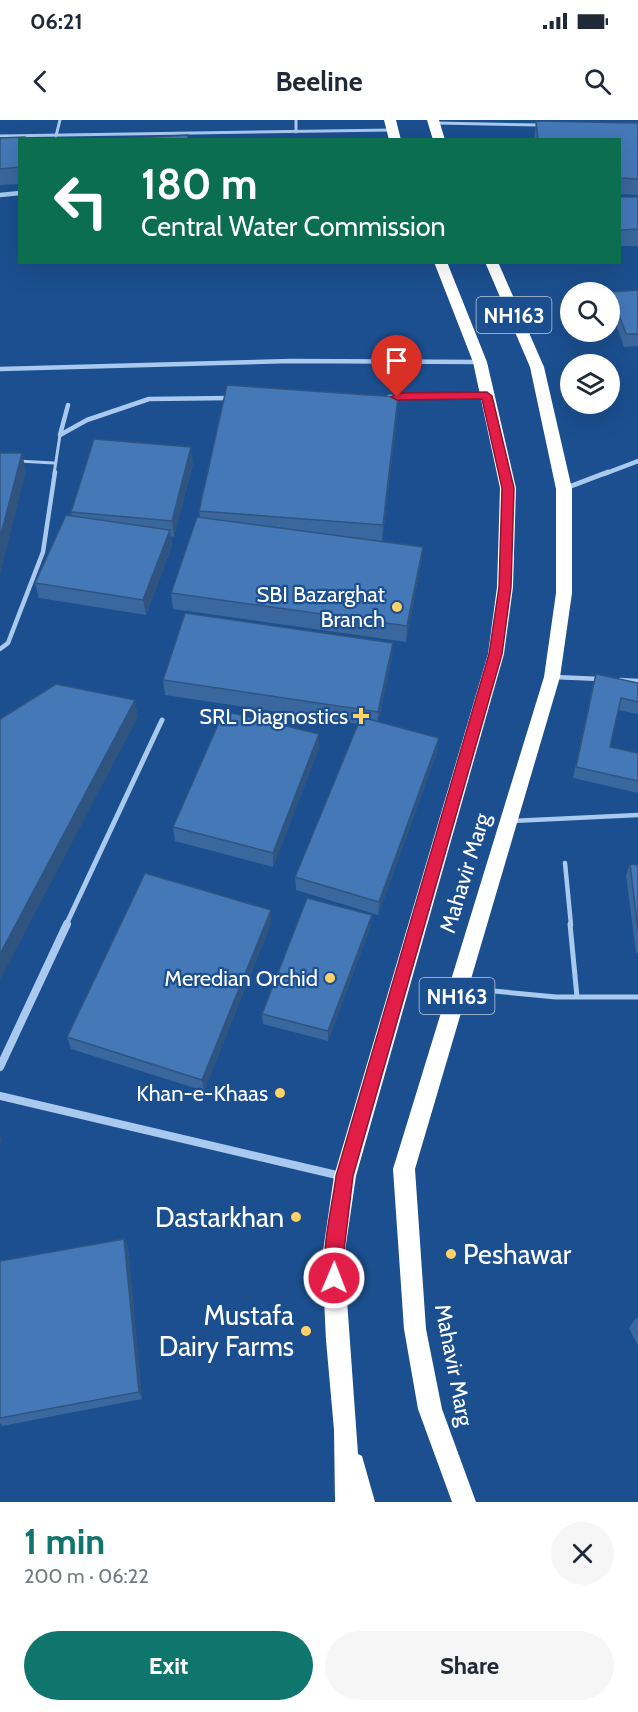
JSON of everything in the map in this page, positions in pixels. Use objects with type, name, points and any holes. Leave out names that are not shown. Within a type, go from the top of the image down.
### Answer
[{"type":"highway","points":[[433,122],[438,138]]},
{"type":"highway","name":"Mahavir Marg","points":[[347,1502],[345,1430],[333,1258],[345,1176],[496,654],[505,587],[508,488],[480,362],[441,264]]},
{"type":"highway","name":"Mahavir Marg","points":[[464,1502],[430,1409],[415,1329],[404,1170],[552,677],[564,593],[564,489],[537,367],[491,264]]},
{"type":"highway","name":"NH163","points":[[345,1430],[363,1502]]},
{"type":"street","points":[[0,195],[18,193]]},
{"type":"street","points":[[0,369],[291,361],[480,362]]},
{"type":"street","points":[[382,397],[487,396]]},
{"type":"street","points":[[60,435],[87,420],[149,399],[242,398]]},
{"type":"street","points":[[60,435],[68,405]]},
{"type":"street","points":[[564,489],[638,461]]},
{"type":"street","points":[[0,1068],[162,720]]},
{"type":"street","points":[[0,1096],[345,1176]]},
{"type":"lane","points":[[56,136],[60,120]]},
{"type":"lane","points":[[296,120],[296,132]]},
{"type":"lane","points":[[433,122],[547,125]]},
{"type":"lane","points":[[0,136],[392,130]]},
{"type":"lane","points":[[0,649],[8,643],[43,552],[54,463],[60,435]]},
{"type":"lane","points":[[11,461],[54,463]]},
{"type":"lane","points":[[552,677],[638,681]]},
{"type":"lane","points":[[510,821],[638,815]]},
{"type":"lane","points":[[565,863],[577,997]]},
{"type":"lane","points":[[459,988],[577,997],[638,997]]},
{"type":"building","points":[[536,121],[638,123],[638,179],[621,178],[621,138],[538,138]]},
{"type":"building","points":[[188,135],[188,138],[136,138]]},
{"type":"building","points":[[25,137],[18,138],[18,167],[0,169],[0,138]]},
{"type":"building","points":[[621,197],[638,197],[638,229],[621,230]]},
{"type":"building","points":[[638,290],[638,334],[626,334],[620,317],[620,291]]},
{"type":"building","points":[[227,385],[398,397],[383,525],[199,511]]},
{"type":"building","points":[[94,439],[191,447],[172,521],[71,512]]},
{"type":"building","points":[[0,453],[22,453],[0,538]]},
{"type":"building","points":[[66,515],[170,530],[143,600],[35,583]]},
{"type":"building","points":[[197,517],[423,547],[407,626],[171,593]]},
{"type":"building","points":[[185,613],[393,643],[378,712],[163,680]]},
{"type":"building","points":[[596,674],[638,683],[638,702],[621,698],[610,747],[638,753],[638,781],[576,767]]},
{"type":"building","points":[[56,684],[135,700],[0,954],[0,719]]},
{"type":"building","points":[[224,711],[319,734],[273,853],[173,827]]},
{"type":"building","points":[[361,717],[439,738],[379,902],[295,877]]},
{"type":"building","points":[[630,864],[638,865],[638,931]]},
{"type":"building","points":[[145,873],[271,910],[202,1080],[67,1037]]},
{"type":"building","points":[[307,898],[372,915],[328,1031],[262,1014]]},
{"type":"building","points":[[124,1239],[139,1392],[0,1418],[0,1261]]},
{"type":"place","name":"SBI Bazarghat Branch","points":[[397,607]]},
{"type":"place","name":"SRL Diagnostics","points":[[361,716]]},
{"type":"place","name":"Meredian Orchid","points":[[330,978]]},
{"type":"place","name":"Khan-e-Khaas","points":[[280,1093]]},
{"type":"place","name":"Dastarkhan","points":[[296,1217]]},
{"type":"place","name":"Peshawar","points":[[451,1254]]},
{"type":"place","name":"Mustafa Dairy Farms","points":[[306,1331]]},
{"type":"route","points":[[334,1278],[333,1258],[345,1176],[496,654],[505,587],[508,488],[487,396],[397,397]]}]
